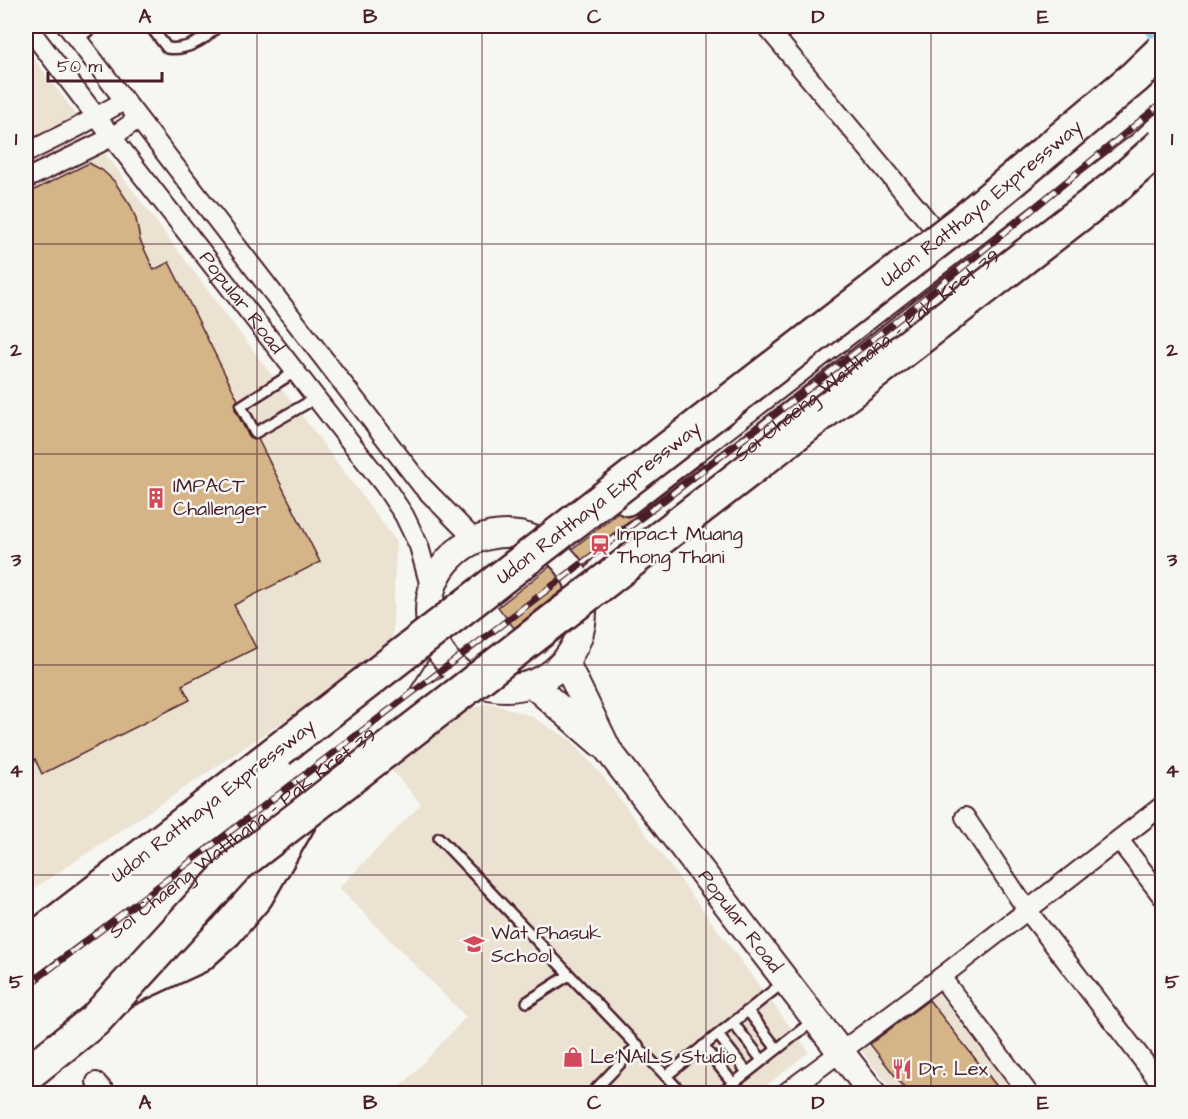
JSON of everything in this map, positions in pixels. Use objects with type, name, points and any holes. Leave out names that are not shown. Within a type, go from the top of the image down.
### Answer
[{"type":"highway","name":"Udon Ratthaya Expressway","points":[[26,946],[941,237],[1135,77],[1162,51]]},
{"type":"highway","points":[[26,1022],[235,867],[1116,186],[1162,145]]},
{"type":"highway","points":[[26,1052],[75,1013],[198,956],[226,931],[256,896],[333,762]]},
{"type":"highway","points":[[26,917],[44,905],[127,867]]},
{"type":"highway","points":[[26,1075],[95,1020],[235,867]]},
{"type":"main road","name":"Soi Chaeng Watthana - Pak Kret 39","points":[[541,542],[568,537],[585,531],[602,521],[1105,132],[1162,82]]},
{"type":"main road","name":"Soi Chaeng Watthana - Pak Kret 39","points":[[582,597],[615,550],[956,285],[1139,147],[1162,126]]},
{"type":"main road","name":"Soi Chaeng Watthana - Pak Kret 39","points":[[508,533],[541,542],[560,555],[574,574],[582,597],[583,620],[577,642],[565,661],[550,675],[532,684],[500,688],[470,679],[445,659],[431,631],[428,610],[430,590],[440,569],[455,552],[474,540],[508,533]]},
{"type":"main road","name":"Soi Chaeng Watthana - Pak Kret 39","points":[[26,965],[380,702],[398,682],[431,631]]},
{"type":"main road","points":[[565,661],[608,750]]},
{"type":"main road","name":"Soi Chaeng Watthana - Pak Kret 39","points":[[26,1001],[333,762],[404,712],[470,679]]},
{"type":"main road","points":[[532,684],[608,750]]},
{"type":"main road","name":"Popular Road","points":[[608,750],[873,1094]]},
{"type":"street","name":"Popular Road","points":[[27,26],[384,485],[404,515],[419,546],[430,590]]},
{"type":"street","points":[[766,26],[941,237]]},
{"type":"street","name":"Popular Road","points":[[72,32],[422,486],[474,540]]},
{"type":"street","points":[[26,153],[124,101]]},
{"type":"street","points":[[26,178],[112,137],[138,119]]},
{"type":"street","points":[[784,1094],[1162,806]]},
{"type":"street","points":[[965,817],[1028,910],[1162,1085]]},
{"type":"street","points":[[1119,840],[1162,896]]},
{"type":"street","points":[[940,977],[1029,1094]]},
{"type":"lane","points":[[72,32],[94,26]]},
{"type":"lane","points":[[150,26],[167,48],[178,49],[206,37],[218,26]]},
{"type":"lane","points":[[197,26],[206,37]]},
{"type":"lane","points":[[296,371],[241,406],[255,433],[316,398]]},
{"type":"lane","points":[[439,838],[683,1094]]},
{"type":"lane","points":[[527,1002],[569,975]]},
{"type":"lane","points":[[666,1076],[786,981]]},
{"type":"lane","points":[[748,1011],[777,1049]]},
{"type":"lane","points":[[720,1094],[815,1019]]},
{"type":"lane","points":[[733,1023],[762,1060]]},
{"type":"lane","points":[[718,1035],[747,1072]]},
{"type":"lane","points":[[591,1094],[638,1045]]},
{"type":"lane","points":[[703,1046],[733,1083]]},
{"type":"shaded area","name":"IMPACT Challenger","points":[[26,48],[396,541],[392,649],[26,894]]},
{"type":"shaded area","points":[[490,703],[531,716],[572,741],[605,779],[809,1052],[757,1093],[395,1093],[466,1017],[339,888],[421,804],[390,768],[459,712]]},
{"type":"shaded area","points":[[933,986],[1015,1093],[894,1093],[857,1045]]},
{"type":"building","name":"IMPACT Challenger","points":[[89,163],[102,170],[114,181],[131,206],[140,240],[154,270],[169,262],[238,400],[235,403],[235,409],[249,437],[254,440],[258,439],[320,562],[234,605],[256,648],[182,685],[190,700],[42,774],[35,759],[26,763],[26,194]]},
{"type":"building","points":[[702,463],[704,464],[606,539],[579,577],[514,628],[498,607],[618,513],[628,517],[636,514]]},
{"type":"building","points":[[929,1000],[1003,1094],[909,1094],[870,1044]]},
{"type":"waterway","points":[[1158,26],[1162,29]]},
{"type":"railway","points":[[26,987],[909,311],[1162,103]]},
{"type":"place","name":"IMPACT Challenger","points":[[156,498]]},
{"type":"place","name":"Impact Muang Thong Thani","points":[[600,545]]},
{"type":"place","name":"Wat Phasuk School","points":[[474,944]]},
{"type":"place","name":"Le'NAILS Studio","points":[[573,1057]]},
{"type":"place","name":"Dr. Lex","points":[[902,1069]]}]
